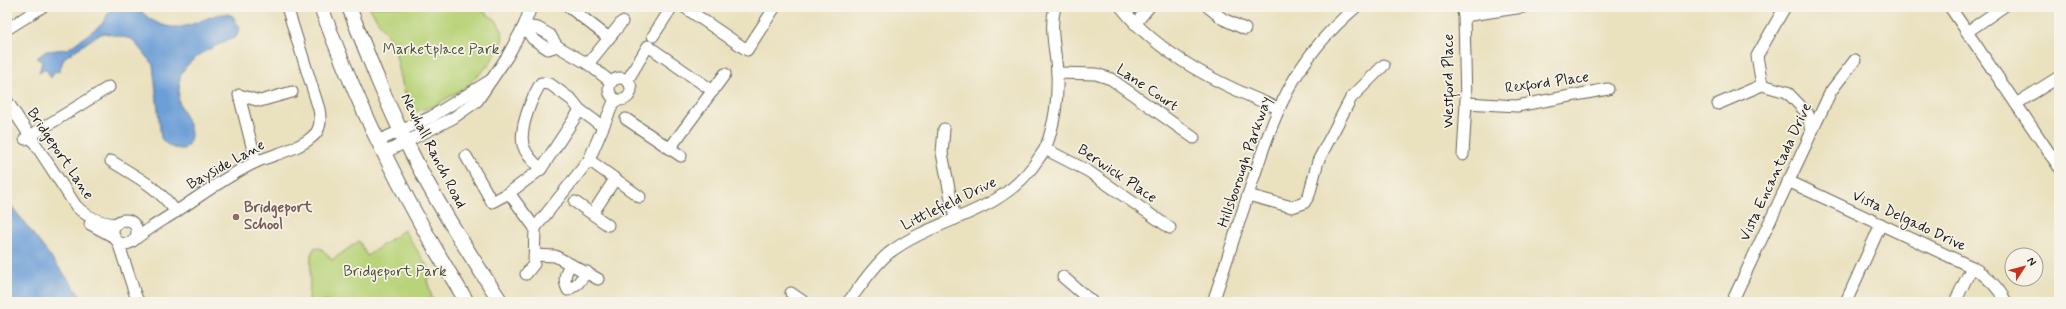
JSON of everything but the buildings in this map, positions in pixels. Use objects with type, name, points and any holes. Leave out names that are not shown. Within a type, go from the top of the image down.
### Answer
[{"type":"main road","points":[[321,7],[336,46],[381,147],[440,257],[467,302]]},
{"type":"main road","name":"Newhall Ranch Road","points":[[348,7],[403,136],[463,243],[501,302]]},
{"type":"street","points":[[7,29],[42,7]]},
{"type":"street","name":"Bayside Lane","points":[[133,241],[151,226],[176,212],[220,182],[256,162],[312,138],[317,131],[321,119],[319,109],[287,7]]},
{"type":"street","points":[[381,147],[403,136],[453,118],[470,106],[484,93],[491,79],[507,57],[524,26],[531,7]]},
{"type":"street","points":[[569,7],[609,38]]},
{"type":"street","points":[[654,36],[672,7]]},
{"type":"street","points":[[684,7],[747,50],[775,7]]},
{"type":"street","name":"Littlefield Drive","points":[[848,302],[878,264],[888,254],[916,236],[1003,196],[1025,177],[1045,149],[1056,112],[1056,73],[1052,22],[1055,7]]},
{"type":"street","points":[[1121,7],[1135,24],[1191,67],[1221,83],[1278,108]]},
{"type":"street","points":[[1135,24],[1150,7]]},
{"type":"street","points":[[1208,7],[1224,19],[1245,29]]},
{"type":"street","name":"Hillsborough Parkway","points":[[1214,302],[1248,195],[1278,108],[1305,62],[1326,35],[1356,7]]},
{"type":"street","points":[[1463,12],[1523,7]]},
{"type":"street","points":[[1762,85],[1757,56],[1785,7]]},
{"type":"street","points":[[1950,7],[2059,167]]},
{"type":"street","points":[[1967,32],[2003,7]]},
{"type":"street","name":"Westford Place","points":[[1462,155],[1466,103],[1463,12]]},
{"type":"street","points":[[588,64],[622,22]]},
{"type":"street","points":[[524,26],[533,39],[548,49],[557,46],[588,64],[611,82]]},
{"type":"street","points":[[627,81],[648,46],[713,91]]},
{"type":"street","name":"Vista Encantada Drive","points":[[1732,302],[1831,91],[1855,60]]},
{"type":"street","points":[[1248,195],[1292,207],[1304,203],[1309,195],[1318,161],[1351,98],[1384,65]]},
{"type":"street","name":"Lane Court","points":[[1056,73],[1096,74],[1111,79],[1194,138]]},
{"type":"street","points":[[670,148],[725,74]]},
{"type":"street","points":[[2016,104],[2059,77]]},
{"type":"street","points":[[620,78],[627,81],[630,86],[630,93],[622,100],[616,99],[609,92],[611,82],[620,78]]},
{"type":"street","points":[[541,170],[531,161],[523,143],[527,115],[533,95],[541,83],[550,84],[572,100],[580,110],[602,126]]},
{"type":"street","points":[[1718,104],[1762,85],[1787,92],[1808,114],[1811,132]]},
{"type":"street","points":[[27,137],[109,87]]},
{"type":"street","name":"Rexford Place","points":[[1466,103],[1517,106],[1608,89]]},
{"type":"street","points":[[256,162],[239,96],[260,101],[292,92]]},
{"type":"street","points":[[535,228],[589,160],[602,126],[616,99]]},
{"type":"street","name":"Bridgeport Lane","points":[[7,101],[27,137],[70,207],[78,216],[116,239]]},
{"type":"street","points":[[466,156],[492,202],[509,193],[541,170],[580,110]]},
{"type":"street","name":"Bridgeport Lane","points":[[7,115],[27,137],[76,206],[86,216],[102,223],[116,224]]},
{"type":"street","points":[[626,119],[681,156]]},
{"type":"street","points":[[944,129],[942,153],[955,219]]},
{"type":"street","name":"Berwick Place","points":[[1045,149],[1088,171],[1170,228]]},
{"type":"street","points":[[589,160],[640,197]]},
{"type":"street","points":[[111,161],[153,186],[164,196],[176,212]]},
{"type":"street","points":[[593,213],[615,179]]},
{"type":"street","name":"Vista Delgado Drive","points":[[1788,181],[1972,267],[1988,276],[2001,291],[2006,302]]},
{"type":"street","points":[[509,193],[535,228],[534,264],[526,274]]},
{"type":"street","points":[[575,202],[593,213],[608,225]]},
{"type":"street","points":[[139,302],[113,230],[116,224],[126,220],[132,223],[151,226]]},
{"type":"street","points":[[126,264],[137,233],[132,223]]},
{"type":"street","points":[[1846,302],[1881,224]]},
{"type":"street","points":[[116,239],[124,244],[133,241]]},
{"type":"street","points":[[535,255],[555,256],[598,279]]},
{"type":"street","points":[[570,264],[564,276],[565,284],[568,290],[573,289],[586,272]]},
{"type":"street","points":[[1955,302],[1972,267]]},
{"type":"street","points":[[1063,277],[1092,302]]},
{"type":"street","points":[[791,293],[804,302]]},
{"type":"green space","name":"Marketplace Park","points":[[369,7],[476,7],[496,20],[502,31],[503,42],[488,66],[468,85],[435,106],[412,112],[403,87],[394,46]]},
{"type":"green space","name":"Bridgeport Park","points":[[404,230],[431,272],[427,280],[433,302],[309,302],[311,254],[315,247],[322,249],[332,260],[359,241],[367,256]]},
{"type":"water","points":[[112,7],[139,7],[145,15],[151,19],[160,24],[171,27],[191,25],[217,15],[225,14],[233,16],[240,30],[236,37],[213,47],[196,57],[189,63],[180,77],[179,102],[191,132],[189,143],[184,149],[171,147],[161,138],[153,65],[132,39],[104,33],[95,37],[64,58],[59,72],[55,71],[51,78],[46,69],[39,73],[42,62],[37,58],[46,51],[68,49],[102,24]]},
{"type":"water","points":[[7,200],[80,295],[83,302],[7,302]]},
{"type":"place","name":"Bridgeport School","points":[[236,217]]}]
